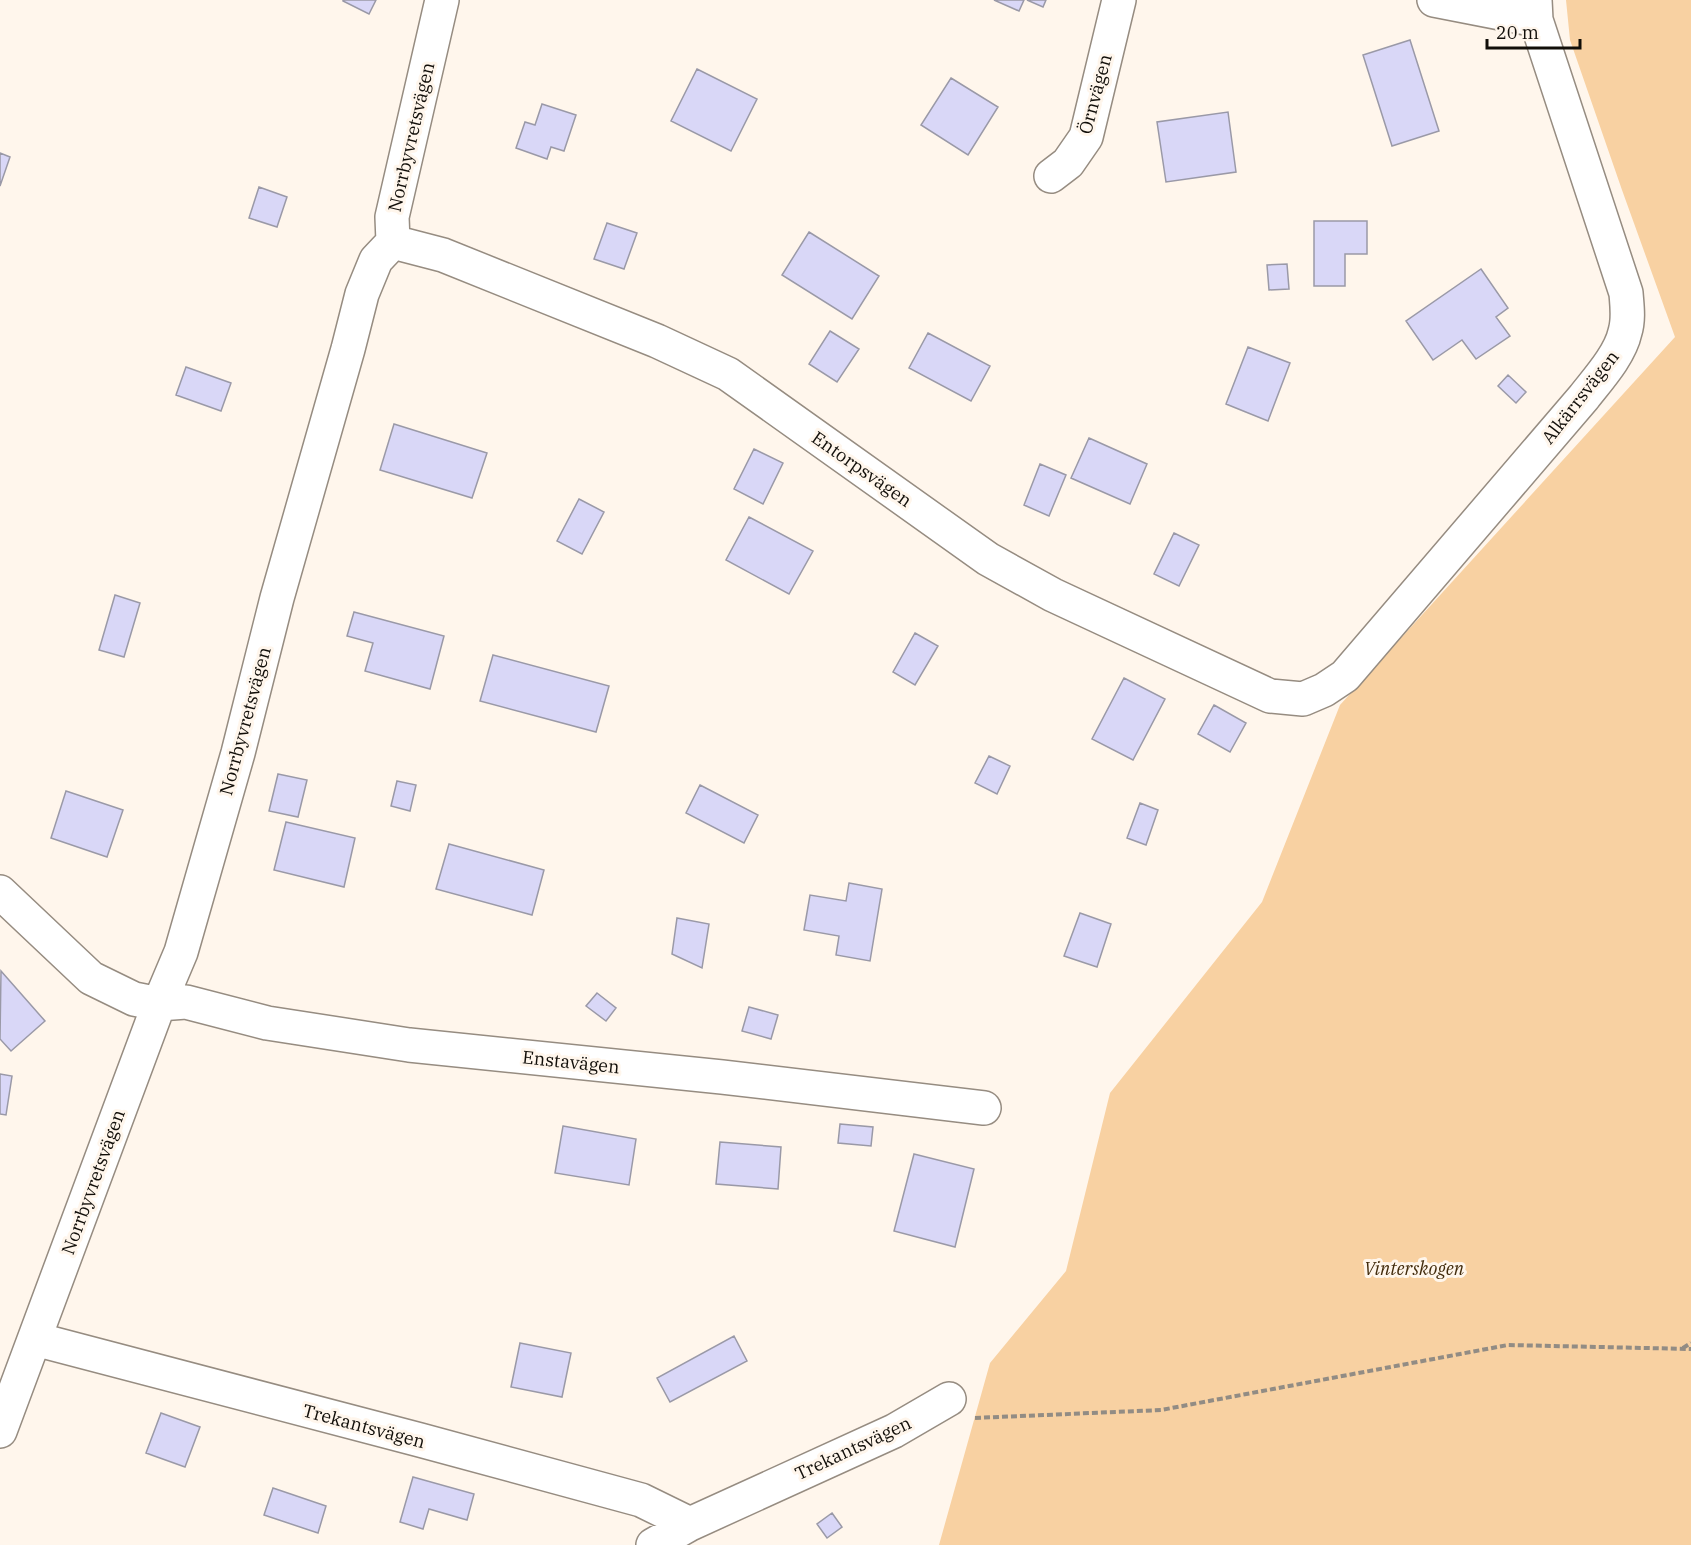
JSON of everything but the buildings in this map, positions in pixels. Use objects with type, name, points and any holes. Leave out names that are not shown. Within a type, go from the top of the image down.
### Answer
[{"type":"street","name":"Norrbyvretsvägen","points":[[0,1431],[184,941],[238,753],[277,598],[362,294],[376,260],[393,242],[392,217],[442,0]]},
{"type":"street","name":"Örnvägen","points":[[1051,176],[1068,162],[1086,137],[1119,0]]},
{"type":"street","points":[[1434,0],[1535,10]]},
{"type":"street","name":"Alkärrsvägen","points":[[1324,690],[1345,676],[1584,397],[1612,360],[1625,333],[1628,313],[1626,293],[1535,10]]},
{"type":"street","name":"Entorpsvägen","points":[[393,242],[442,255],[657,341],[728,374],[988,559],[1053,595],[1270,696],[1303,699],[1324,690]]},
{"type":"street","name":"Enstavägen","points":[[0,892],[91,978],[134,999],[159,1004],[186,1002],[267,1023],[409,1045],[722,1077],[984,1108]]},
{"type":"street","name":"Trekantsvägen","points":[[35,1339],[641,1500],[690,1524]]},
{"type":"street","name":"Trekantsvägen","points":[[653,1545],[690,1524],[894,1431],[961,1409]]},
{"type":"path","points":[[1682,1348],[1691,1342]]},
{"type":"path","points":[[961,1409],[1161,1410],[1509,1345],[1691,1349]]},
{"type":"green space","name":"Vinterskogen","points":[[1566,0],[1691,0],[1691,1545],[939,1545],[990,1363],[1066,1271],[1110,1093],[1262,902],[1340,705],[1675,337],[1570,40]]}]
